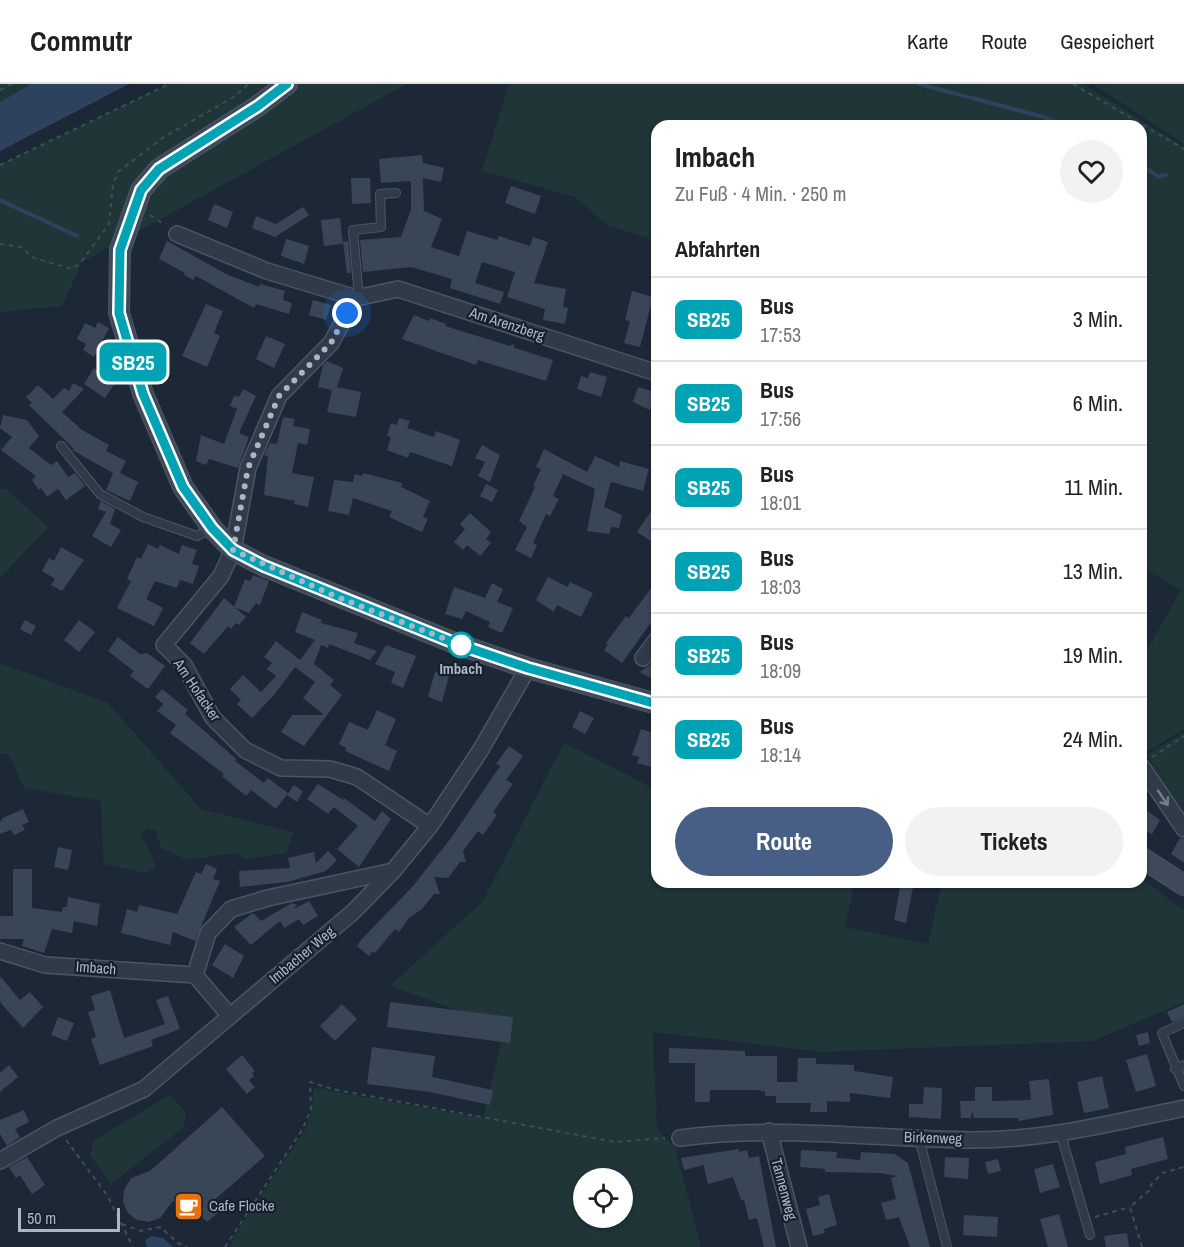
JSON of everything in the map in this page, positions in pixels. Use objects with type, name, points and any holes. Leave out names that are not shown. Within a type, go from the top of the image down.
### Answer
[{"type":"main road","points":[[287,84],[258,106],[159,169],[141,190],[120,250],[119,313],[143,394],[183,487],[212,528],[233,550],[264,566],[412,627],[528,668],[651,702]]},
{"type":"main road","points":[[1147,861],[1184,885]]},
{"type":"street","name":"Am Arenzberg","points":[[177,234],[267,271],[357,298],[398,289],[651,371]]},
{"type":"street","points":[[233,550],[248,468],[279,396],[331,343],[357,298]]},
{"type":"street","name":"Am Hofacker","points":[[233,550],[221,576],[164,645],[184,665],[213,718],[245,750],[281,768],[330,769],[357,777],[430,826]]},
{"type":"street","points":[[643,658],[651,647]]},
{"type":"street","name":"Imbacher Weg","points":[[0,1161],[57,1128],[144,1089],[353,912],[393,871],[430,826],[480,751],[528,668]]},
{"type":"street","points":[[1147,764],[1184,829]]},
{"type":"street","points":[[229,1015],[195,975],[208,933],[231,909],[268,898],[393,871]]},
{"type":"street","name":"Imbach","points":[[0,951],[45,965],[195,975]]},
{"type":"street","name":"Birkenweg","points":[[680,1138],[769,1131],[974,1140],[1061,1135],[1184,1108]]},
{"type":"street","name":"Tannenweg","points":[[769,1131],[799,1247]]},
{"type":"lane","points":[[357,298],[353,230],[381,227],[380,194],[396,193]]},
{"type":"lane","points":[[61,446],[100,494],[143,517],[197,536],[212,528]]},
{"type":"lane","points":[[1184,1023],[1162,1033],[1184,1086]]},
{"type":"lane","points":[[1175,1069],[1184,1065]]},
{"type":"lane","points":[[1061,1135],[1090,1235]]},
{"type":"lane","points":[[919,1138],[947,1247]]},
{"type":"path","points":[[0,90],[12,84]]},
{"type":"path","points":[[0,165],[169,84]]},
{"type":"path","points":[[1073,84],[1134,120]]},
{"type":"path","points":[[1147,127],[1184,149]]},
{"type":"path","points":[[135,205],[177,234]]},
{"type":"path","points":[[1147,761],[1184,736]]},
{"type":"path","points":[[225,1246],[302,1130],[310,1110],[310,1082],[332,1089],[615,1142],[680,1138]]},
{"type":"path","points":[[57,1128],[107,1195],[133,1247]]},
{"type":"path","points":[[1086,1220],[1130,1207],[1152,1188],[1151,1185],[1162,1173],[1184,1167]]},
{"type":"path","points":[[1130,1207],[1142,1247]]},
{"type":"path","points":[[122,1224],[141,1231],[160,1227],[178,1244],[187,1247]]},
{"type":"green space","points":[[0,84],[31,84],[0,102]]},
{"type":"green space","points":[[169,84],[407,84],[82,262],[62,306],[0,312],[0,165]]},
{"type":"green space","points":[[509,84],[1083,84],[1141,120],[651,120],[651,239],[607,225],[575,197],[482,171]]},
{"type":"green space","points":[[1093,84],[1184,84],[1184,144]]},
{"type":"green space","points":[[1147,124],[1184,147],[1184,729],[1147,752],[1147,650],[1181,590],[1147,571]]},
{"type":"green space","points":[[0,489],[6,489],[48,527],[0,578]]},
{"type":"green space","points":[[0,663],[108,703],[201,809],[294,832],[286,853],[246,859],[236,853],[188,860],[161,848],[156,831],[147,828],[141,837],[156,867],[146,873],[104,864],[101,801],[24,788],[9,755],[0,753]]},
{"type":"green space","points":[[1184,732],[1184,819],[1147,755]]},
{"type":"green space","points":[[564,743],[651,787],[651,888],[854,888],[845,927],[928,944],[941,888],[1147,888],[1147,883],[1184,910],[1184,1002],[1093,1041],[823,1052],[653,1032],[657,1130],[675,1147],[701,1247],[230,1247],[235,1235],[305,1130],[312,1110],[314,1088],[483,1118],[505,1027],[390,986],[483,901]]},
{"type":"green space","points":[[170,1095],[186,1112],[184,1127],[111,1184],[90,1155],[93,1141]]},
{"type":"water","points":[[31,84],[129,84],[0,151],[0,102]]},
{"type":"water","points":[[152,1236],[163,1238],[173,1247],[147,1247],[145,1240]]},
{"type":"building","points":[[422,155],[423,163],[444,168],[441,182],[423,178],[424,211],[442,219],[431,247],[459,256],[467,231],[497,240],[499,236],[530,246],[533,237],[548,242],[534,283],[566,289],[563,307],[568,308],[565,324],[543,320],[545,309],[507,297],[515,272],[482,262],[475,283],[504,292],[500,304],[450,288],[452,279],[411,267],[363,272],[360,240],[401,237],[411,210],[411,181],[381,183],[379,159]]},
{"type":"building","points":[[351,178],[370,178],[371,203],[352,204]]},
{"type":"building","points":[[511,186],[541,196],[535,214],[505,203]]},
{"type":"building","points":[[214,204],[233,212],[227,228],[208,220]]},
{"type":"building","points":[[303,207],[309,215],[275,237],[252,228],[256,216],[276,224]]},
{"type":"building","points":[[340,218],[343,244],[324,246],[321,220]]},
{"type":"building","points":[[286,239],[309,246],[304,264],[281,256]]},
{"type":"building","points":[[167,241],[226,274],[259,287],[260,284],[285,291],[283,300],[292,303],[289,314],[256,304],[254,308],[196,276],[193,280],[184,275],[185,273],[159,259]]},
{"type":"building","points":[[348,241],[351,273],[347,273],[343,242]]},
{"type":"building","points":[[632,291],[651,296],[640,347],[624,343],[630,321],[625,320]]},
{"type":"building","points":[[313,300],[331,305],[326,320],[309,315]]},
{"type":"building","points":[[206,304],[223,311],[214,333],[220,336],[207,367],[182,356]]},
{"type":"building","points":[[414,315],[429,321],[430,318],[446,324],[445,326],[510,346],[513,344],[515,348],[553,360],[546,381],[478,360],[476,365],[402,339]]},
{"type":"building","points":[[98,322],[109,328],[94,357],[83,350],[86,344],[77,339],[85,323],[95,328]]},
{"type":"building","points":[[266,336],[285,344],[274,368],[256,359]]},
{"type":"building","points":[[327,361],[343,368],[337,387],[361,392],[356,417],[327,412],[332,390],[318,387],[323,365]]},
{"type":"building","points":[[94,368],[115,383],[105,398],[84,384]]},
{"type":"building","points":[[590,372],[607,377],[601,397],[577,389],[581,376],[588,378]]},
{"type":"building","points":[[73,383],[84,389],[62,412],[82,430],[109,445],[106,451],[126,461],[120,473],[138,482],[130,501],[106,490],[113,473],[72,450],[74,449],[29,405],[32,403],[26,397],[38,385],[53,399],[64,388],[69,391]]},
{"type":"building","points":[[638,387],[651,391],[650,410],[633,402]]},
{"type":"building","points":[[243,389],[256,396],[239,433],[249,437],[238,468],[209,459],[206,465],[196,461],[201,435],[224,444],[237,409],[230,406],[234,396],[239,397]]},
{"type":"building","points":[[3,415],[27,420],[39,436],[29,448],[51,465],[57,461],[68,477],[75,473],[85,486],[66,500],[58,489],[47,497],[32,480],[36,476],[1,450],[12,437],[0,428]]},
{"type":"building","points":[[283,417],[295,419],[293,426],[310,429],[307,445],[298,443],[292,473],[314,477],[308,507],[294,504],[295,501],[264,495],[268,456],[264,455],[270,443],[277,444]]},
{"type":"building","points":[[399,418],[410,421],[407,428],[434,437],[436,431],[460,440],[452,466],[410,452],[408,458],[387,450],[391,437],[387,436],[391,423],[397,425]]},
{"type":"building","points":[[482,445],[500,455],[490,482],[478,476],[485,462],[475,458]]},
{"type":"building","points":[[544,449],[587,472],[595,456],[619,467],[620,461],[649,469],[643,491],[611,482],[604,507],[622,515],[619,528],[611,527],[609,534],[587,531],[595,489],[563,474],[553,496],[559,499],[550,516],[546,514],[533,543],[537,545],[531,558],[515,550],[527,527],[519,521],[535,487],[533,486],[541,469],[536,467]]},
{"type":"building","points":[[363,473],[402,483],[401,487],[430,501],[423,517],[428,519],[422,532],[389,517],[392,511],[353,498],[349,515],[328,511],[334,480],[353,482],[355,474],[362,476]]},
{"type":"building","points":[[486,484],[498,490],[492,502],[480,496]]},
{"type":"building","points":[[101,501],[115,509],[110,524],[121,530],[111,547],[92,536],[106,512],[98,509]]},
{"type":"building","points":[[651,511],[651,541],[637,532]]},
{"type":"building","points":[[470,513],[491,532],[486,539],[491,543],[480,556],[467,545],[463,550],[454,542],[465,529],[460,524]]},
{"type":"building","points":[[148,544],[158,549],[160,545],[179,554],[182,545],[197,550],[192,564],[199,566],[193,584],[180,580],[177,588],[155,581],[146,599],[163,608],[154,626],[117,608],[131,581],[127,579],[137,557],[141,559]]},
{"type":"building","points":[[61,547],[84,560],[62,591],[51,585],[55,579],[42,571],[49,558],[54,561]]},
{"type":"building","points":[[253,575],[269,581],[260,605],[256,603],[249,613],[234,607],[245,579],[250,581]]},
{"type":"building","points":[[548,577],[568,587],[570,582],[593,593],[581,617],[557,605],[554,612],[536,600]]},
{"type":"building","points":[[492,583],[503,589],[497,602],[513,608],[502,633],[488,627],[490,622],[466,611],[462,619],[445,614],[454,587],[485,598]]},
{"type":"building","points":[[651,588],[651,622],[622,663],[604,650],[608,644],[606,643],[626,616],[629,618]]},
{"type":"building","points":[[224,598],[246,617],[239,625],[236,623],[231,629],[228,626],[204,654],[190,643]]},
{"type":"building","points":[[302,612],[322,620],[321,623],[358,633],[354,643],[377,651],[370,660],[329,644],[328,648],[321,645],[314,664],[334,680],[330,685],[342,695],[304,746],[281,732],[292,715],[324,715],[303,698],[315,682],[295,667],[274,695],[252,718],[237,704],[241,700],[230,689],[243,675],[261,692],[276,676],[267,669],[272,663],[264,657],[276,641],[300,660],[315,640],[295,632]]},
{"type":"building","points":[[25,620],[36,626],[31,635],[20,629]]},
{"type":"building","points":[[79,620],[95,632],[79,652],[64,640]]},
{"type":"building","points":[[118,637],[140,654],[147,653],[165,666],[148,689],[130,676],[134,671],[108,651]]},
{"type":"building","points":[[386,645],[416,656],[403,688],[391,683],[395,672],[375,664]]},
{"type":"building","points":[[651,664],[650,678],[640,672]]},
{"type":"building","points":[[435,672],[449,676],[442,702],[428,697]]},
{"type":"building","points":[[162,689],[188,710],[185,714],[236,759],[235,761],[264,783],[268,778],[288,793],[276,809],[251,790],[246,796],[222,776],[224,774],[170,733],[176,725],[157,711],[163,704],[155,697]]},
{"type":"building","points":[[377,710],[396,719],[385,745],[397,751],[389,771],[345,751],[346,748],[339,744],[349,722],[368,730]]},
{"type":"building","points":[[580,711],[594,718],[585,734],[572,727]]},
{"type":"building","points":[[641,729],[651,732],[651,767],[637,763],[639,757],[632,755]]},
{"type":"building","points":[[509,746],[523,756],[506,780],[513,784],[493,812],[497,815],[483,835],[478,831],[463,851],[466,862],[460,862],[448,878],[434,877],[440,894],[434,894],[422,909],[409,918],[399,932],[395,929],[375,953],[373,951],[369,956],[357,946],[360,941],[413,886],[451,838],[500,766],[496,764]]},
{"type":"building","points":[[318,784],[343,800],[344,798],[375,821],[382,811],[391,819],[359,867],[337,849],[358,826],[334,807],[328,814],[307,799]]},
{"type":"building","points":[[294,785],[303,791],[297,802],[287,795]]},
{"type":"building","points":[[23,809],[29,822],[22,825],[25,830],[14,835],[11,830],[0,834],[0,822],[3,818]]},
{"type":"building","points":[[1147,811],[1160,820],[1152,834],[1147,832]]},
{"type":"building","points":[[1180,838],[1184,839],[1184,863],[1171,854]]},
{"type":"building","points":[[58,847],[72,850],[68,870],[54,867]]},
{"type":"building","points":[[328,851],[337,860],[326,871],[287,882],[240,887],[239,871],[290,868],[288,858],[314,852],[316,863]]},
{"type":"building","points":[[206,864],[217,869],[213,879],[220,881],[195,941],[173,932],[170,945],[121,933],[127,909],[137,912],[139,905],[177,914],[196,872],[201,874]]},
{"type":"building","points":[[13,869],[32,869],[32,908],[62,912],[63,907],[67,907],[68,897],[100,904],[97,926],[74,921],[72,933],[52,929],[44,953],[22,946],[24,939],[0,939],[0,916],[13,916]]},
{"type":"building","points":[[900,888],[913,888],[906,923],[894,920]]},
{"type":"building","points":[[309,901],[318,916],[303,925],[299,919],[284,928],[280,921],[251,945],[234,927],[253,913],[261,921],[292,903],[297,905],[294,909]]},
{"type":"building","points":[[225,944],[244,956],[233,978],[212,965]]},
{"type":"building","points":[[0,976],[20,1000],[30,992],[43,1007],[23,1028],[0,1002]]},
{"type":"building","points":[[110,990],[124,1038],[165,1024],[156,1000],[168,996],[180,1029],[151,1040],[153,1046],[100,1065],[91,1039],[96,1037],[88,1012],[95,1010],[91,996]]},
{"type":"building","points":[[390,1002],[513,1017],[510,1043],[387,1027]]},
{"type":"building","points":[[342,1004],[357,1019],[335,1041],[320,1026]]},
{"type":"building","points":[[1184,1004],[1184,1017],[1172,1022],[1167,1012]]},
{"type":"building","points":[[58,1017],[74,1023],[67,1041],[51,1035]]},
{"type":"building","points":[[1148,1032],[1150,1043],[1139,1046],[1136,1035]]},
{"type":"building","points":[[372,1047],[435,1056],[432,1077],[493,1090],[490,1105],[430,1092],[367,1084]]},
{"type":"building","points":[[669,1048],[745,1051],[745,1056],[777,1056],[777,1082],[797,1082],[798,1058],[816,1058],[816,1064],[854,1065],[854,1071],[893,1077],[890,1098],[850,1093],[850,1102],[827,1101],[827,1112],[810,1112],[811,1103],[776,1103],[776,1096],[765,1096],[765,1092],[758,1090],[710,1090],[710,1102],[695,1102],[695,1063],[669,1063]]},
{"type":"building","points":[[1147,1054],[1156,1086],[1136,1092],[1126,1060]]},
{"type":"building","points":[[242,1055],[255,1071],[252,1073],[254,1076],[249,1080],[255,1087],[247,1094],[226,1069]]},
{"type":"building","points":[[9,1065],[18,1077],[0,1092],[0,1073]]},
{"type":"building","points":[[1102,1076],[1109,1108],[1084,1113],[1077,1082]]},
{"type":"building","points":[[1049,1079],[1053,1115],[1018,1121],[1018,1118],[974,1118],[972,1110],[971,1118],[961,1118],[960,1101],[975,1101],[975,1087],[992,1087],[992,1101],[1031,1100],[1029,1081]]},
{"type":"building","points":[[924,1087],[942,1088],[941,1119],[909,1117],[909,1104],[923,1104]]},
{"type":"building","points":[[222,1107],[265,1156],[212,1202],[220,1211],[207,1222],[199,1214],[191,1221],[173,1201],[160,1218],[149,1222],[137,1220],[128,1213],[123,1202],[124,1190],[131,1178],[150,1171]]},
{"type":"building","points":[[24,1110],[29,1122],[15,1129],[20,1137],[7,1146],[0,1134],[0,1120]]},
{"type":"building","points":[[1163,1137],[1168,1159],[1131,1169],[1132,1175],[1100,1184],[1095,1162],[1126,1154],[1125,1147]]},
{"type":"building","points":[[739,1149],[739,1152],[747,1150],[749,1158],[759,1156],[776,1247],[764,1247],[757,1218],[749,1220],[744,1200],[741,1200],[733,1177],[708,1184],[701,1155],[703,1165],[684,1170],[681,1158]]},
{"type":"building","points":[[801,1150],[837,1152],[836,1158],[860,1160],[861,1152],[895,1154],[908,1163],[930,1247],[910,1247],[899,1217],[886,1220],[881,1203],[896,1199],[891,1178],[897,1176],[881,1173],[825,1172],[825,1169],[800,1167]]},
{"type":"building","points":[[27,1157],[45,1185],[32,1194],[20,1175],[16,1178],[9,1167]]},
{"type":"building","points":[[945,1157],[969,1158],[968,1179],[944,1177]]},
{"type":"building","points":[[998,1159],[1001,1171],[988,1174],[985,1162]]},
{"type":"building","points":[[1053,1164],[1060,1187],[1040,1193],[1034,1169]]},
{"type":"building","points":[[829,1194],[837,1225],[824,1229],[825,1233],[813,1236],[806,1209],[820,1205],[818,1197]]},
{"type":"building","points":[[1059,1214],[1068,1247],[1048,1247],[1040,1219]]},
{"type":"building","points":[[964,1215],[998,1217],[997,1237],[963,1235]]},
{"type":"building","points":[[1127,1233],[1129,1247],[1106,1247],[1104,1236]]},
{"type":"waterway","points":[[919,84],[1051,120]]},
{"type":"waterway","points":[[1147,169],[1159,177],[1166,175]]},
{"type":"waterway","points":[[0,200],[77,236]]},
{"type":"bus line","name":"SB25","points":[[287,84],[258,106],[175,156],[148,179],[141,190],[120,250],[119,313],[143,394],[183,487],[212,528],[233,550],[264,566],[457,644],[528,668],[651,702]]},
{"type":"place","name":"Imbach","points":[[461,645]]},
{"type":"place","name":"Cafe Flocke","points":[[188,1206]]},
{"type":"route","points":[[347,313],[331,343],[279,396],[248,468],[233,550],[264,566],[337,597],[461,645]]}]
